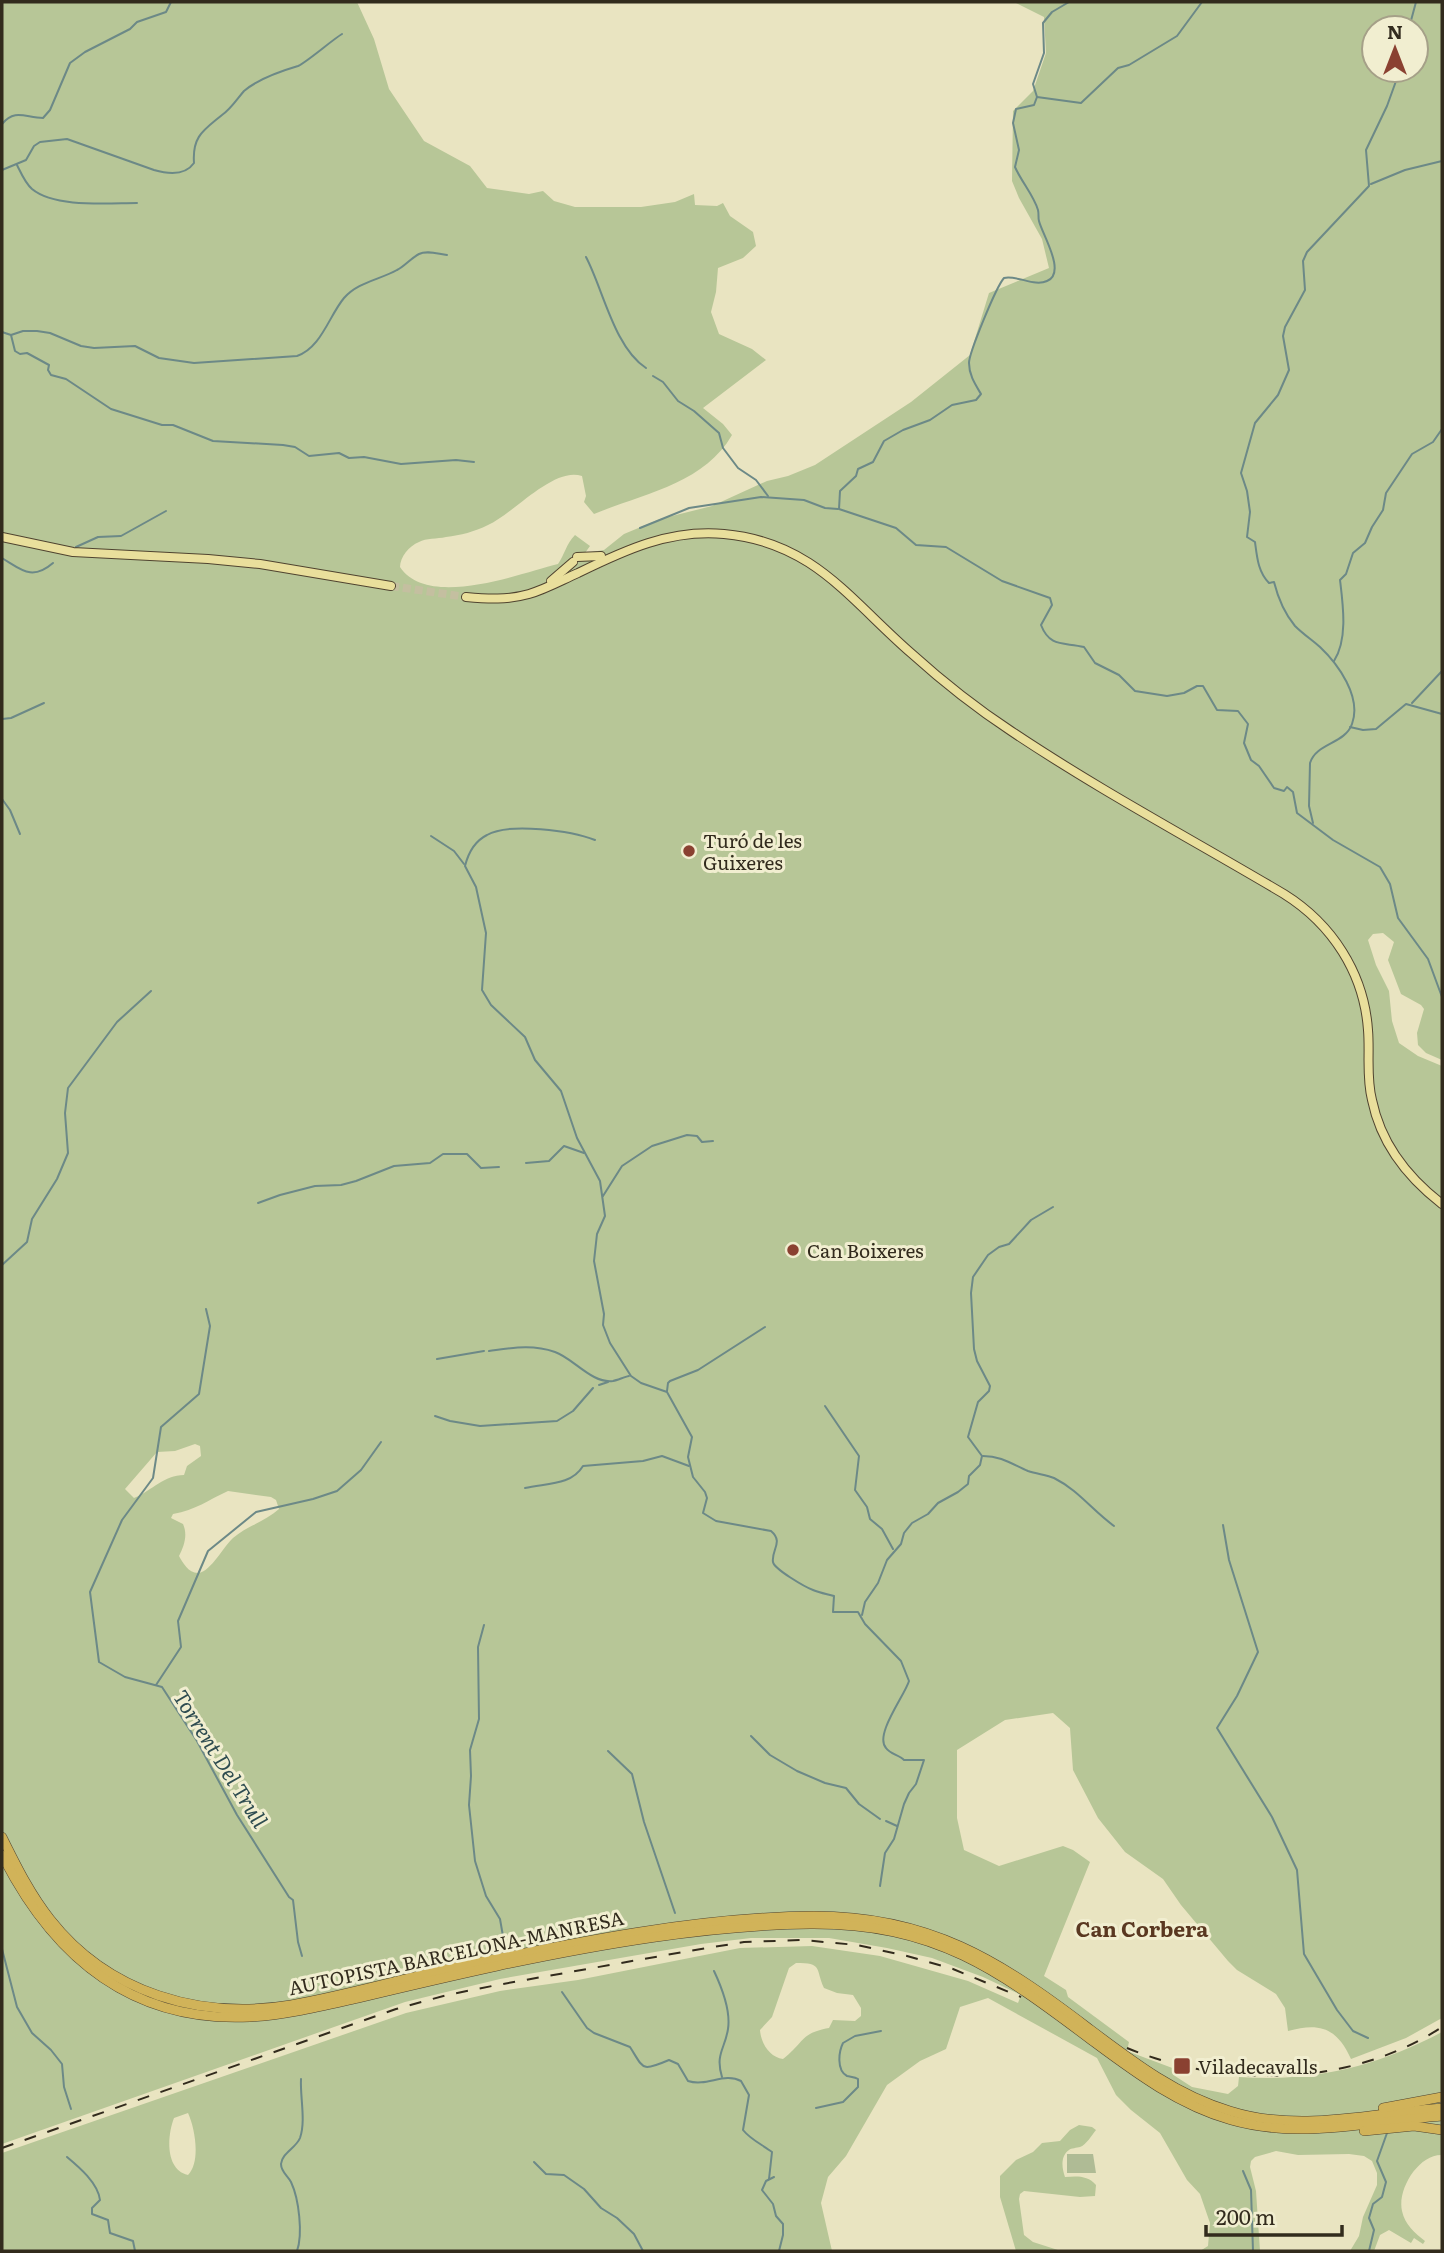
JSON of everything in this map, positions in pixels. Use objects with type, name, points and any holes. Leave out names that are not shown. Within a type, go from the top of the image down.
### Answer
[{"type":"highway","name":"AUTOPISTA BARCELONA-MANRESA","points":[[2,1837],[39,1904],[53,1923],[80,1950],[128,1983],[182,2003],[240,2010],[292,2004],[525,1957],[650,1939],[777,1926],[842,1925],[897,1933],[952,1950],[998,1973],[1144,2079],[1187,2104],[1232,2120],[1288,2130],[1327,2129],[1442,2116]]},
{"type":"highway","name":"AUTOPISTA BARCELONA-MANRESA","points":[[2,1855],[33,1909],[71,1954],[120,1988],[152,2003],[187,2013],[235,2018],[295,2012],[629,1934],[760,1919],[839,1917],[899,1924],[954,1942],[997,1963],[1030,1984],[1149,2072],[1198,2099],[1234,2113],[1289,2122],[1326,2121],[1442,2108]]},
{"type":"highway","points":[[1198,2099],[1262,2115],[1303,2117],[1350,2113],[1442,2097]]},
{"type":"highway","points":[[1288,2130],[1327,2133],[1414,2126],[1442,2130]]},
{"type":"main road","points":[[483,598],[524,592],[551,581],[575,563],[601,556],[630,543],[651,537],[702,530],[739,533],[777,543],[828,571],[912,650],[1012,727],[1308,905],[1344,947],[1364,988],[1372,1030],[1375,1096],[1386,1132],[1408,1167],[1442,1201]]},
{"type":"main road","points":[[466,597],[497,599],[528,594],[652,540],[702,533],[739,536],[777,546],[796,555],[837,582],[910,653],[1010,730],[1305,908],[1323,925],[1341,949],[1361,989],[1368,1030],[1371,1097],[1383,1133],[1405,1169],[1442,1201]]},
{"type":"main road","points":[[2,539],[48,552],[95,558],[208,563],[391,586]]},
{"type":"main road","points":[[551,581],[575,563],[615,555]]},
{"type":"main road","points":[[575,563],[575,574]]},
{"type":"green space","points":[[2,2],[357,2],[374,39],[389,89],[424,141],[470,166],[487,188],[529,194],[543,191],[554,201],[575,207],[641,207],[675,202],[694,194],[695,205],[717,206],[723,203],[730,216],[753,232],[756,246],[743,258],[718,268],[711,312],[719,334],[752,349],[766,360],[703,408],[732,435],[720,452],[689,476],[594,514],[584,502],[586,496],[582,476],[559,478],[478,530],[422,541],[406,552],[400,567],[413,579],[431,586],[452,587],[498,580],[558,564],[575,535],[590,546],[585,553],[604,550],[624,534],[660,519],[712,506],[767,481],[815,465],[911,402],[970,355],[989,293],[1049,268],[1042,239],[1012,181],[1013,111],[1033,91],[1046,53],[1044,17],[1014,2],[1442,2],[1442,1060],[1426,1053],[1418,1045],[1417,1033],[1424,1009],[1401,994],[1388,960],[1394,942],[1383,933],[1373,934],[1368,940],[1376,965],[1389,991],[1392,1021],[1399,1043],[1418,1056],[1442,1066],[1442,2018],[1406,2038],[1351,2059],[1340,2040],[1326,2030],[1309,2027],[1288,2031],[1285,2008],[1276,1994],[1237,1970],[1181,1905],[1163,1879],[1125,1852],[1098,1818],[1073,1770],[1070,1728],[1053,1713],[1005,1720],[957,1750],[957,1818],[964,1850],[999,1866],[1063,1846],[1090,1862],[1044,1976],[1066,1990],[1068,1997],[1129,2042],[1127,2051],[1175,2069],[1175,2076],[1192,2087],[1228,2094],[1238,2086],[1239,2077],[1293,2077],[1344,2070],[1393,2054],[1442,2032],[1442,2155],[1433,2156],[1418,2166],[1406,2183],[1401,2202],[1405,2220],[1425,2241],[1423,2244],[1414,2238],[1411,2243],[1389,2230],[1380,2235],[1374,2251],[1350,2251],[1359,2236],[1363,2217],[1377,2185],[1377,2173],[1372,2161],[1364,2156],[1349,2154],[1298,2155],[1276,2151],[1255,2157],[1250,2167],[1256,2191],[1260,2251],[1200,2251],[1208,2246],[1210,2223],[1200,2194],[1187,2180],[1160,2133],[1116,2095],[1097,2058],[988,1998],[960,2007],[946,2049],[920,2061],[887,2085],[846,2156],[828,2177],[821,2203],[832,2251],[2,2251],[2,2153],[406,2013],[500,1991],[578,1980],[740,1948],[812,1946],[880,1956],[968,1981],[1018,2003],[1021,1995],[932,1958],[887,1948],[829,1938],[751,1938],[701,1944],[500,1979],[405,2002],[2,2144]],"holes":[[[195,1444],[200,1446],[201,1456],[187,1466],[184,1475],[164,1480],[134,1498],[125,1489],[157,1452],[175,1451]],[[228,1491],[271,1497],[276,1500],[279,1509],[233,1538],[204,1571],[192,1572],[179,1556],[185,1540],[183,1524],[171,1518],[173,1514]],[[796,1963],[814,1966],[824,1988],[853,1995],[861,2008],[861,2016],[855,2021],[833,2020],[829,2028],[807,2036],[783,2059],[770,2053],[764,2045],[760,2030],[772,2017],[789,1968]],[[188,2113],[193,2127],[196,2154],[188,2175],[175,2167],[172,2160],[169,2143],[174,2118]]]},
{"type":"green space","points":[[1079,2125],[1096,2130],[1082,2146],[1066,2153],[1063,2170],[1065,2177],[1082,2177],[1093,2182],[1096,2185],[1095,2196],[1024,2191],[1019,2199],[1024,2235],[1033,2242],[1061,2251],[1016,2251],[1000,2197],[1000,2176],[1016,2160],[1033,2152],[1042,2143],[1060,2141]]},
{"type":"green space","points":[[1067,2154],[1093,2154],[1096,2173],[1067,2173]]},
{"type":"waterway","points":[[2,124],[16,115],[43,118],[50,110],[70,63],[85,52],[130,29],[137,22],[166,12],[171,2]]},
{"type":"waterway","points":[[1069,2],[1052,12],[1043,23],[1044,53],[1033,84],[1037,97],[1034,105],[1016,109],[1013,123],[1019,150],[1015,167],[1038,210],[1039,221],[1052,253],[1055,270],[1053,277],[1037,283],[1004,278],[989,306],[970,357],[970,372],[981,394],[976,400],[952,405],[930,420],[903,430],[884,441],[873,462],[858,469],[856,476],[840,491],[839,509],[896,528],[916,545],[946,547],[1002,581],[1050,598],[1052,605],[1041,625],[1049,637],[1058,643],[1084,647],[1095,663],[1119,675],[1135,691],[1167,696],[1203,686],[1217,710],[1238,711],[1248,724],[1244,743],[1251,760],[1259,766],[1274,788],[1284,791],[1287,787],[1293,792],[1297,813],[1333,840],[1380,867],[1390,884],[1398,918],[1428,959],[1442,997]]},
{"type":"waterway","points":[[1037,97],[1081,103],[1118,68],[1129,65],[1177,36],[1202,2]]},
{"type":"waterway","points":[[1413,14],[1416,2]]},
{"type":"waterway","points":[[2,170],[26,160],[34,146],[40,142],[67,139],[154,170],[181,172],[194,163],[195,146],[201,134],[228,110],[244,91],[263,79],[302,64],[342,34]]},
{"type":"waterway","points":[[1313,823],[1309,806],[1310,763],[1318,751],[1348,731],[1352,724],[1354,703],[1351,692],[1334,662],[1295,626],[1282,606],[1274,582],[1269,583],[1262,574],[1255,542],[1247,537],[1250,512],[1241,473],[1255,423],[1278,395],[1289,370],[1283,336],[1305,290],[1303,261],[1307,252],[1369,186],[1366,150],[1395,84]]},
{"type":"waterway","points":[[1371,184],[1405,170],[1442,161]]},
{"type":"waterway","points":[[17,165],[32,189],[54,199],[82,203],[137,203]]},
{"type":"waterway","points":[[11,335],[23,331],[37,331],[50,333],[81,346],[135,346],[159,358],[194,363],[297,356],[312,346],[344,298],[356,288],[397,270],[422,253],[447,255]]},
{"type":"waterway","points":[[586,257],[617,332],[635,359],[646,368]]},
{"type":"waterway","points":[[2,332],[11,335],[15,351],[20,354],[27,353],[49,365],[51,375],[66,379],[111,409],[162,425],[173,425],[213,441],[283,445],[295,447],[309,456],[339,453],[349,458],[364,457],[401,464],[456,460],[474,462]]},
{"type":"waterway","points":[[653,376],[663,382],[678,401],[719,433],[723,448],[738,468],[756,480],[768,496]]},
{"type":"waterway","points":[[1334,661],[1343,632],[1340,580],[1346,574],[1353,553],[1365,543],[1383,510],[1386,493],[1412,454],[1433,442],[1442,429]]},
{"type":"waterway","points":[[640,528],[689,508],[761,497],[804,500],[825,508],[838,509]]},
{"type":"waterway","points":[[76,547],[98,537],[121,536],[166,511]]},
{"type":"waterway","points":[[2,558],[27,572],[39,572],[53,563]]},
{"type":"waterway","points":[[1412,703],[1442,671]]},
{"type":"waterway","points":[[2,719],[11,718],[44,703]]},
{"type":"waterway","points":[[1350,727],[1376,729],[1406,704],[1442,714]]},
{"type":"waterway","points":[[2,799],[20,834]]},
{"type":"waterway","points":[[595,840],[557,831],[525,828],[497,831],[476,844],[465,866],[476,887],[486,933],[482,990],[491,1005],[525,1037],[535,1060],[561,1091],[577,1138],[600,1181],[605,1216],[597,1234],[594,1261],[604,1314],[603,1325],[610,1343],[631,1376],[641,1383],[667,1392],[692,1437],[688,1457],[693,1477],[707,1498],[703,1513],[716,1521],[771,1531],[777,1539],[773,1558],[775,1565],[790,1578],[809,1588],[834,1596],[833,1612],[858,1612],[865,1624],[901,1661],[909,1681],[887,1725],[883,1742],[888,1750],[904,1760],[924,1760],[916,1784],[904,1804],[894,1839],[885,1853],[880,1886]]},
{"type":"waterway","points":[[431,836],[454,851],[464,864]]},
{"type":"waterway","points":[[2,1265],[27,1242],[32,1219],[57,1179],[68,1153],[65,1113],[68,1088],[117,1022],[151,991]]},
{"type":"waterway","points":[[603,1196],[622,1166],[652,1146],[687,1135],[697,1136],[702,1142],[713,1141]]},
{"type":"waterway","points":[[526,1163],[549,1161],[564,1146],[584,1153]]},
{"type":"waterway","points":[[258,1203],[315,1186],[341,1185],[356,1181],[394,1166],[430,1163],[443,1154],[467,1154],[481,1168],[499,1167]]},
{"type":"waterway","points":[[862,1615],[865,1602],[878,1583],[887,1560],[901,1544],[904,1533],[912,1523],[928,1514],[938,1503],[968,1484],[969,1476],[980,1465],[982,1456],[968,1437],[978,1402],[989,1391],[990,1386],[974,1349],[971,1293],[973,1277],[988,1255],[1009,1244],[1031,1220],[1053,1207]]},
{"type":"waterway","name":"Torrent Del Trull","points":[[206,1309],[210,1326],[199,1394],[161,1427],[153,1478],[122,1520],[90,1592],[99,1662],[125,1677],[162,1687],[197,1741],[237,1815],[293,1900],[302,1956]]},
{"type":"waterway","points":[[667,1391],[670,1381],[698,1370],[765,1327]]},
{"type":"waterway","points":[[489,1351],[538,1348],[562,1355],[598,1379],[613,1381],[629,1376]]},
{"type":"waterway","points":[[437,1359],[484,1351]]},
{"type":"waterway","points":[[599,1385],[608,1382]]},
{"type":"waterway","points":[[435,1416],[480,1426],[557,1421],[573,1411],[593,1388]]},
{"type":"waterway","points":[[825,1406],[859,1456],[855,1490],[867,1507],[870,1519],[882,1529],[893,1549]]},
{"type":"waterway","points":[[156,1685],[181,1647],[178,1621],[208,1551],[256,1512],[337,1491],[361,1470],[381,1442]]},
{"type":"waterway","points":[[525,1488],[565,1480],[583,1466],[643,1461],[662,1456],[689,1466]]},
{"type":"waterway","points":[[983,1456],[1001,1459],[1028,1471],[1054,1478],[1071,1488],[1114,1526]]},
{"type":"waterway","points":[[1223,1525],[1229,1560],[1258,1652],[1237,1696],[1217,1728],[1272,1817],[1297,1870],[1304,1954],[1337,2010],[1353,2031],[1368,2038]]},
{"type":"waterway","points":[[484,1625],[478,1647],[479,1719],[470,1750],[469,1805],[475,1861],[486,1896],[500,1919],[504,1942]]},
{"type":"waterway","points":[[751,1736],[770,1755],[797,1771],[825,1783],[846,1788],[859,1804],[880,1819]]},
{"type":"waterway","points":[[608,1751],[632,1774],[644,1822],[675,1913]]},
{"type":"waterway","points":[[886,1821],[897,1826]]},
{"type":"waterway","points":[[2,1949],[17,2007],[32,2033],[62,2064],[64,2087],[71,2109]]},
{"type":"waterway","points":[[714,1971],[728,2014],[727,2036],[720,2057],[722,2077]]},
{"type":"waterway","points":[[562,1992],[587,2028],[630,2047],[644,2066],[653,2066],[669,2060],[678,2064],[688,2081],[728,2078],[741,2081],[749,2095],[743,2130],[772,2152],[769,2179]]},
{"type":"waterway","points":[[816,2108],[843,2102],[858,2087],[858,2079],[847,2076],[841,2069],[843,2043],[855,2036],[881,2031]]},
{"type":"waterway","name":"Torrent Del Trull","points":[[297,2251],[300,2235],[298,2207],[294,2189],[281,2164],[298,2142],[302,2131],[301,2079]]},
{"type":"waterway","points":[[1369,2251],[1374,2230],[1369,2218],[1373,2204],[1382,2197],[1386,2182],[1377,2161],[1387,2133]]},
{"type":"waterway","points":[[67,2157],[96,2188],[100,2200],[92,2208],[92,2214],[108,2220],[110,2233],[133,2241],[135,2251]]},
{"type":"waterway","points":[[534,2162],[546,2174],[564,2175],[584,2189],[601,2208],[634,2234],[643,2251]]},
{"type":"waterway","points":[[1243,2171],[1251,2190],[1253,2251]]},
{"type":"waterway","points":[[774,2177],[766,2181],[762,2190],[783,2224],[779,2251]]},
{"type":"tunnel","points":[[391,586],[466,597]]},
{"type":"railway","points":[[2,2148],[396,2009],[497,1985],[744,1942],[802,1940],[857,1945],[953,1969],[1021,1997]]},
{"type":"railway","points":[[1127,2048],[1165,2061],[1205,2070],[1246,2075],[1287,2075],[1328,2071],[1368,2061],[1406,2047],[1442,2027]]},
{"type":"place","name":"Turó de les Guixeres","points":[[689,851]]},
{"type":"place","name":"Can Boixeres","points":[[793,1250]]},
{"type":"place","name":"Viladecavalls","points":[[1182,2066]]},
{"type":"district","name":"Can Corbera","points":[[1142,1927]]}]
